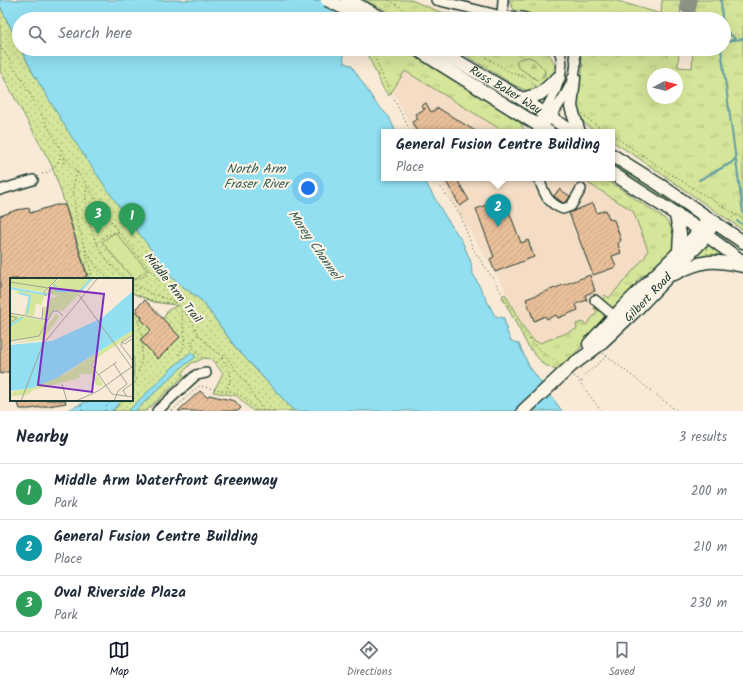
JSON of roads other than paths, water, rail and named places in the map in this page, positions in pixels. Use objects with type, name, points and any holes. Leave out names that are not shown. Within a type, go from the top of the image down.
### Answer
[{"type":"main road","points":[[327,0],[351,5],[368,12]]},
{"type":"main road","name":"Russ Baker Way","points":[[427,56],[540,129]]},
{"type":"main road","name":"Russ Baker Way","points":[[449,56],[522,99],[568,129]]},
{"type":"main road","points":[[522,99],[540,94],[560,77]]},
{"type":"main road","points":[[574,78],[571,107],[578,129]]},
{"type":"main road","points":[[615,157],[660,185],[743,242]]},
{"type":"main road","points":[[615,175],[743,262]]},
{"type":"main road","points":[[676,216],[680,234],[679,251]]},
{"type":"main road","name":"Gilbert Road","points":[[570,367],[598,346],[633,313],[705,237],[712,220]]},
{"type":"main road","name":"Gilbert Road","points":[[570,367],[581,352],[614,316],[679,251],[705,237]]},
{"type":"main road","points":[[664,279],[691,266],[708,261],[719,261],[743,266]]},
{"type":"main road","points":[[523,411],[570,367]]},
{"type":"street","points":[[436,0],[484,12]]},
{"type":"street","points":[[503,0],[504,12]]},
{"type":"street","points":[[542,129],[560,77],[562,60],[561,56]]},
{"type":"street","points":[[547,116],[574,78],[576,65],[574,56]]},
{"type":"street","points":[[0,190],[33,180]]},
{"type":"street","points":[[542,181],[545,183],[548,191],[549,201],[560,208],[571,206],[581,189]]},
{"type":"street","points":[[595,300],[614,316]]},
{"type":"street","points":[[157,411],[196,375],[206,373]]},
{"type":"water","points":[[0,0],[336,0],[337,12],[12,12],[12,31],[0,6]]},
{"type":"water","name":"North Arm Fraser River","points":[[24,56],[344,56],[344,63],[351,65],[375,102],[389,117],[395,129],[381,129],[381,181],[425,181],[445,216],[462,241],[471,262],[472,272],[495,316],[504,318],[507,332],[511,341],[519,344],[529,366],[562,411],[294,411],[236,348],[202,301],[172,278],[111,195],[71,136]]},
{"type":"water","points":[[191,352],[196,357],[182,367],[135,411],[128,411],[172,368]]},
{"type":"water","points":[[88,401],[121,401],[112,411],[66,411]]},
{"type":"waterway","points":[[721,0],[722,12]]},
{"type":"waterway","points":[[731,35],[736,40]]},
{"type":"waterway","points":[[731,40],[743,39]]},
{"type":"waterway","points":[[722,56],[743,213]]},
{"type":"waterway","points":[[699,180],[731,163],[736,158]]},
{"type":"waterway","points":[[737,221],[743,225]]},
{"type":"place","name":"General Fusion Centre Building","points":[[498,227]]},
{"type":"place","name":"Oval Riverside Plaza","points":[[98,234]]},
{"type":"place","name":"Middle Arm Waterfront Greenway","points":[[132,236]]},
{"type":"water label","name":"Morey Channel","points":[[314,245]]}]
